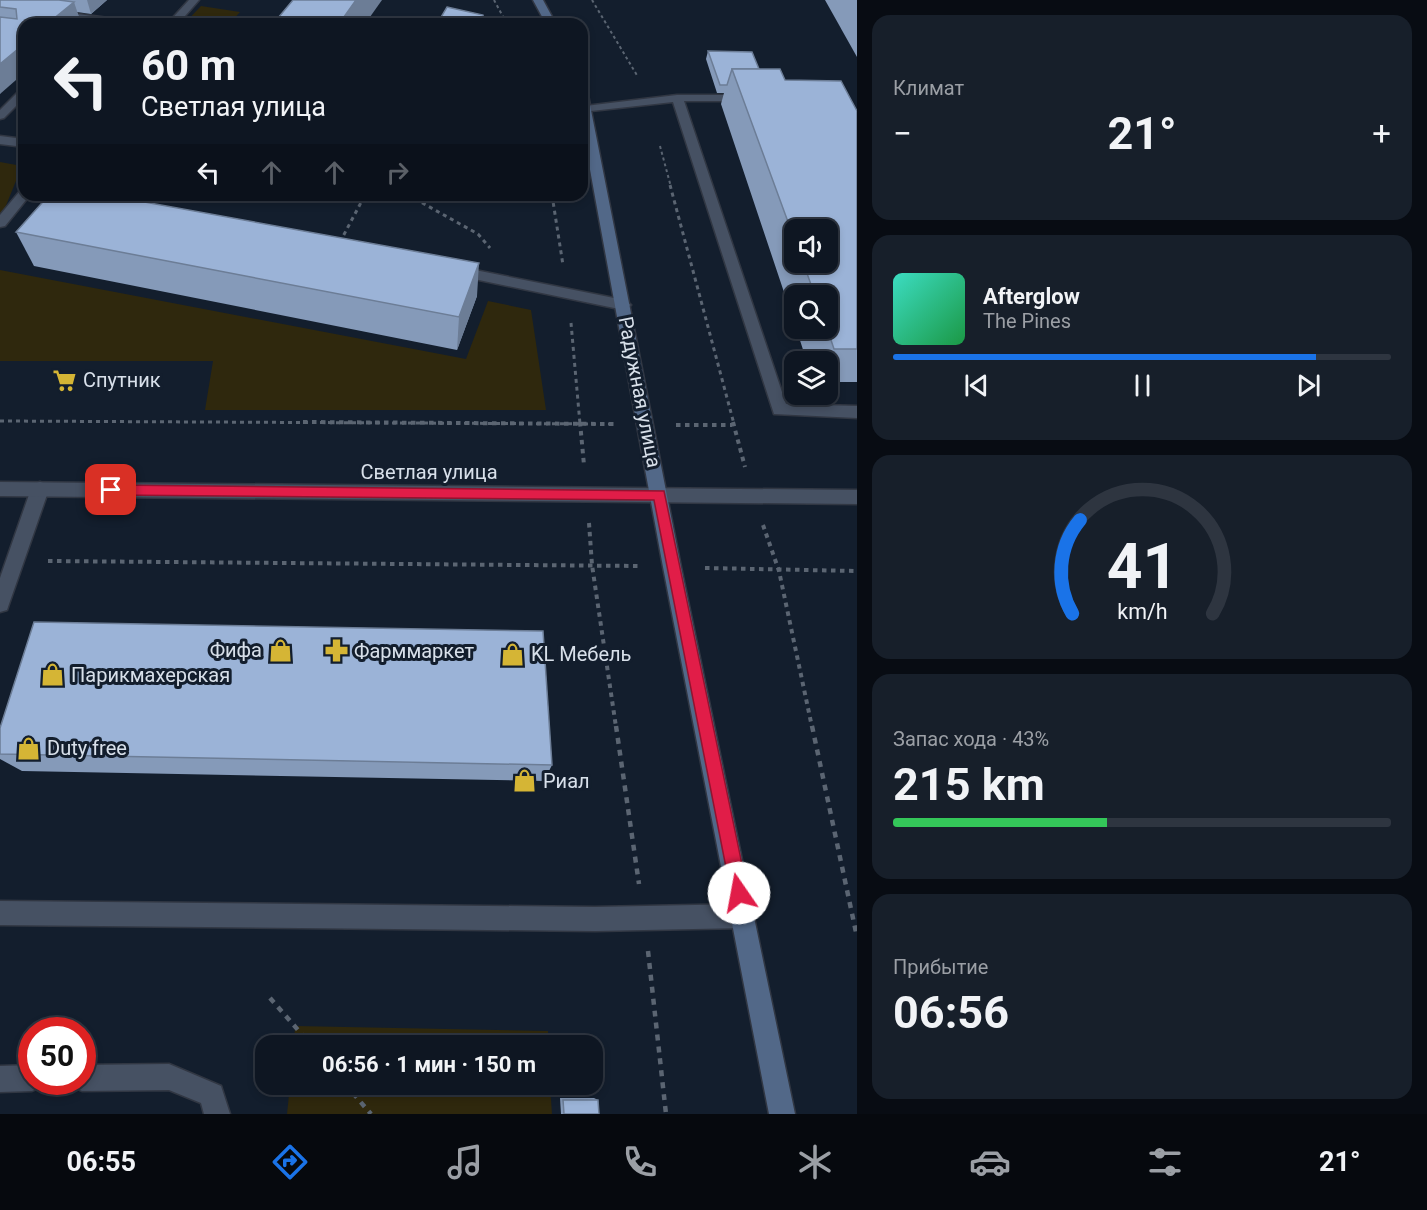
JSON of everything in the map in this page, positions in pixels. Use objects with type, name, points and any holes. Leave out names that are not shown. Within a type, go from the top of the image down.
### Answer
[{"type":"main road","points":[[538,0],[548,18]]},
{"type":"main road","name":"Радужная улица","points":[[588,127],[647,425],[672,567],[782,1114]]},
{"type":"street","points":[[178,18],[194,0]]},
{"type":"street","points":[[44,12],[88,18]]},
{"type":"street","points":[[0,116],[18,98]]},
{"type":"street","points":[[677,98],[780,410],[857,412]]},
{"type":"street","points":[[588,102],[648,103],[677,98],[757,98]]},
{"type":"street","points":[[0,140],[18,142]]},
{"type":"street","points":[[0,223],[18,201]]},
{"type":"street","points":[[439,267],[624,305]]},
{"type":"street","name":"Светлая улица","points":[[0,489],[857,497]]},
{"type":"street","points":[[0,604],[17,561],[40,489]]},
{"type":"street","points":[[0,913],[584,918],[744,916]]},
{"type":"street","points":[[96,1078],[169,1077],[212,1095],[217,1114]]},
{"type":"street","points":[[0,1079],[18,1078]]},
{"type":"path","points":[[494,0],[504,18]]},
{"type":"path","points":[[592,0],[644,87],[732,425],[779,571],[857,937]]},
{"type":"path","points":[[338,248],[362,201]]},
{"type":"path","points":[[419,201],[478,234],[519,283]]},
{"type":"path","points":[[553,201],[568,292],[592,565],[644,917],[666,1114]]},
{"type":"path","points":[[0,421],[732,425]]},
{"type":"path","points":[[17,561],[592,565],[857,571]]},
{"type":"path","points":[[270,998],[302,1035]]},
{"type":"path","points":[[355,1095],[371,1114]]},
{"type":"shaded area","points":[[201,6],[240,12],[234,18],[190,18]]},
{"type":"shaded area","points":[[0,162],[18,165],[18,176],[5,208],[0,214]]},
{"type":"shaded area","points":[[0,270],[466,359],[488,301],[531,310],[546,410],[205,410],[213,361],[0,361]]},
{"type":"shaded area","points":[[295,1026],[548,1031],[548,1035],[295,1035]]},
{"type":"shaded area","points":[[289,1095],[551,1095],[552,1114],[287,1114]]},
{"type":"building","points":[[0,0],[74,2],[54,18],[18,18],[18,49],[0,64],[0,17],[17,19],[16,9],[0,7]]},
{"type":"building","points":[[293,0],[356,0],[343,18],[278,18]]},
{"type":"building","points":[[447,7],[483,15],[483,18],[441,18]]},
{"type":"building","points":[[708,51],[752,52],[759,69],[732,69],[727,85],[720,85]]},
{"type":"building","points":[[732,69],[780,69],[785,80],[841,81],[857,111],[857,349],[834,349],[831,339],[838,339],[838,285],[811,285],[807,273],[838,273],[838,219],[787,219]]},
{"type":"building","points":[[44,201],[139,201],[479,263],[459,317],[16,232]]},
{"type":"building","points":[[34,622],[543,631],[552,765],[0,754],[0,728]]},
{"type":"building","points":[[563,1100],[598,1100],[599,1114],[564,1114]]},
{"type":"place","name":"Спутник","points":[[65,380]]},
{"type":"place","name":"Фифа","points":[[280,650]]},
{"type":"place","name":"Фарммаркет","points":[[336,651]]},
{"type":"place","name":"KL Мебель","points":[[513,654]]},
{"type":"place","name":"Парикмахерская","points":[[53,675]]},
{"type":"place","name":"Duty free","points":[[29,748]]},
{"type":"place","name":"Риал","points":[[525,781]]},
{"type":"route","points":[[111,490],[659,495],[739,893]]}]
